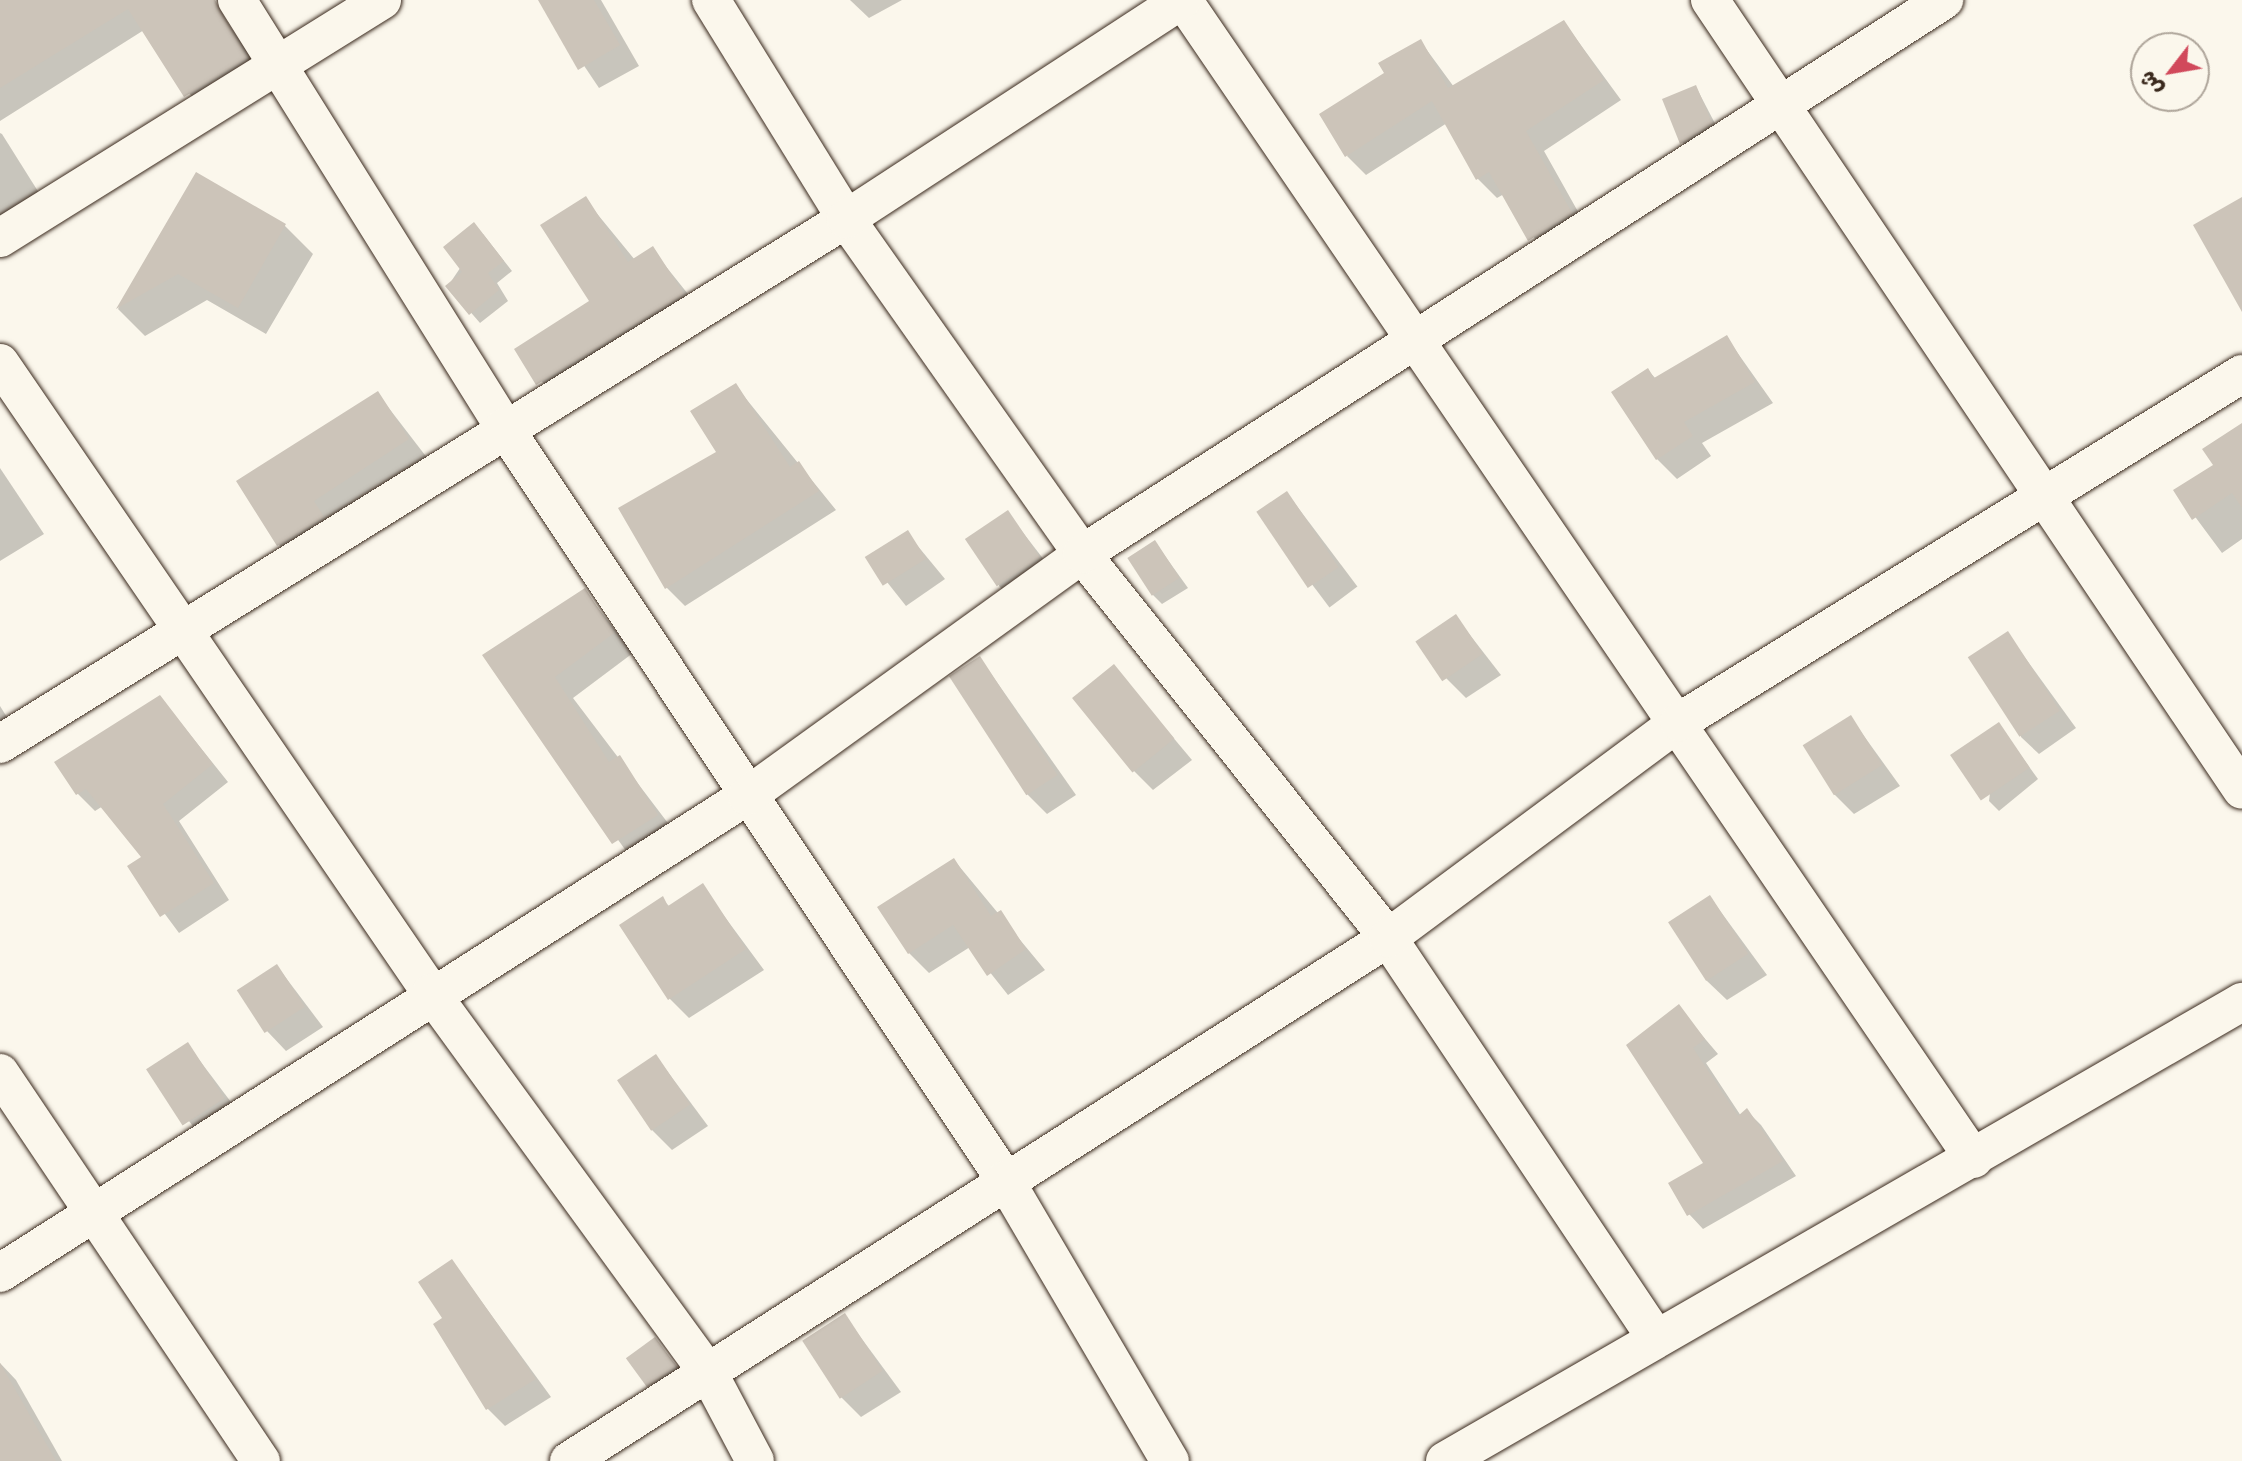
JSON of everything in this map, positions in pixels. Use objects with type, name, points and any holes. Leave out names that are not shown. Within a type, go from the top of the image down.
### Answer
[{"type":"street","points":[[237,0],[504,427],[1005,1180],[1170,1461]]},
{"type":"street","points":[[0,238],[382,0]]},
{"type":"street","points":[[711,0],[846,219],[1082,554],[1388,938],[1656,1338]]},
{"type":"street","points":[[0,744],[504,427],[846,219],[1182,0],[1417,336],[1974,1159]]},
{"type":"street","points":[[1710,0],[2242,790]]},
{"type":"street","points":[[0,1273],[431,993],[747,796],[1082,554],[1944,0]]},
{"type":"street","points":[[0,363],[431,993],[709,1374],[755,1461]]},
{"type":"street","points":[[569,1461],[1388,938],[1679,722],[2242,374]]},
{"type":"street","points":[[1445,1461],[2242,1002]]},
{"type":"street","points":[[0,1073],[261,1461]]},
{"type":"building","points":[[0,0],[215,0],[247,58],[184,97],[128,9],[0,88]]},
{"type":"building","points":[[538,0],[594,0],[620,45],[578,70]]},
{"type":"building","points":[[1564,20],[1604,80],[1526,131],[1572,213],[1528,241],[1489,172],[1476,180],[1432,101],[1345,157],[1319,114],[1384,73],[1378,63],[1421,39],[1448,88]]},
{"type":"building","points":[[1696,85],[1712,123],[1680,144],[1662,99]]},
{"type":"building","points":[[196,172],[286,224],[238,308],[178,274],[116,309]]},
{"type":"building","points":[[586,196],[628,262],[653,246],[684,294],[536,385],[514,349],[589,301],[540,225]]},
{"type":"building","points":[[2242,197],[2242,312],[2193,225]]},
{"type":"building","points":[[474,222],[504,261],[488,273],[499,290],[469,315],[445,286],[462,272],[443,247]]},
{"type":"building","points":[[1727,335],[1755,382],[1684,422],[1693,436],[1656,460],[1611,392],[1648,368],[1654,378]]},
{"type":"building","points":[[736,383],[790,467],[799,461],[819,491],[665,589],[618,508],[716,452],[690,411]]},
{"type":"building","points":[[378,391],[409,439],[314,501],[324,517],[277,546],[236,481]]},
{"type":"building","points":[[2242,423],[2242,508],[2232,493],[2192,520],[2173,490],[2213,465],[2202,449]]},
{"type":"building","points":[[1287,491],[1338,567],[1308,588],[1256,512]]},
{"type":"building","points":[[1008,510],[1040,557],[997,586],[965,539]]},
{"type":"building","points":[[908,530],[926,559],[883,586],[865,557]]},
{"type":"building","points":[[1155,540],[1180,578],[1152,596],[1127,558]]},
{"type":"building","points":[[585,588],[614,633],[555,677],[609,762],[620,755],[658,815],[612,844],[482,655]]},
{"type":"building","points":[[1456,614],[1483,654],[1442,681],[1415,641]]},
{"type":"building","points":[[2008,631],[2060,711],[2019,737],[1968,657]]},
{"type":"building","points":[[980,656],[1057,775],[1026,795],[949,676]]},
{"type":"building","points":[[1114,664],[1174,739],[1132,773],[1072,698]]},
{"type":"building","points":[[160,695],[213,764],[163,804],[214,883],[160,917],[127,866],[141,857],[86,789],[76,795],[54,762]]},
{"type":"building","points":[[1851,715],[1882,765],[1834,795],[1803,745]]},
{"type":"building","points":[[1999,722],[2030,768],[1981,801],[1950,755]]},
{"type":"building","points":[[954,858],[991,916],[1001,910],[1026,949],[987,976],[953,925],[908,954],[877,907]]},
{"type":"building","points":[[703,883],[746,949],[668,1000],[619,925],[663,896],[668,906]]},
{"type":"building","points":[[1710,895],[1748,954],[1706,981],[1668,922]]},
{"type":"building","points":[[277,964],[305,1007],[265,1033],[237,990]]},
{"type":"building","points":[[1679,1004],[1705,1039],[1693,1048],[1738,1116],[1747,1108],[1783,1161],[1687,1216],[1668,1183],[1703,1163],[1626,1045]]},
{"type":"building","points":[[188,1042],[224,1098],[183,1125],[146,1069]]},
{"type":"building","points":[[656,1054],[690,1105],[651,1131],[617,1080]]},
{"type":"building","points":[[452,1259],[536,1379],[486,1410],[433,1324],[442,1318],[418,1282]]},
{"type":"building","points":[[845,1313],[883,1371],[840,1399],[802,1341]]},
{"type":"building","points":[[655,1337],[676,1366],[647,1387],[626,1358]]},
{"type":"building","points":[[0,1363],[56,1461],[0,1461]]}]
